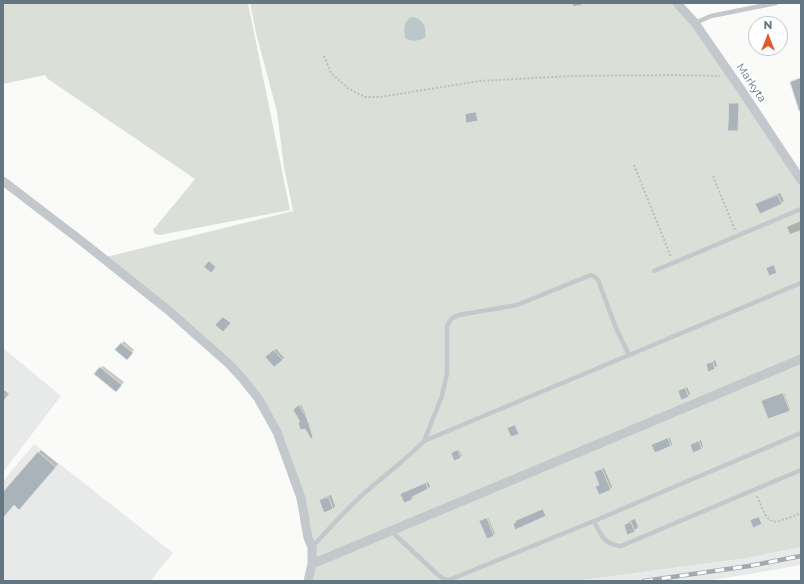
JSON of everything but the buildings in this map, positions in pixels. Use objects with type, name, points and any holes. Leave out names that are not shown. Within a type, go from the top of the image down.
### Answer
[{"type":"street","name":"Markyta","points":[[677,3],[695,23],[801,180]]},
{"type":"street","points":[[3,181],[168,310],[229,364],[258,398],[277,432],[301,498],[308,538],[312,547],[312,564],[308,581]]},
{"type":"street","points":[[312,564],[801,359]]},
{"type":"lane","points":[[695,23],[711,16],[776,3]]},
{"type":"lane","points":[[654,271],[801,209]]},
{"type":"lane","points":[[312,547],[369,489],[413,453],[424,441],[442,396],[447,373],[447,326],[453,317],[459,314],[517,305],[591,275],[595,276],[598,280],[616,328],[629,355]]},
{"type":"lane","points":[[424,441],[801,283]]},
{"type":"lane","points":[[390,530],[438,575],[449,580],[594,521],[801,433]]},
{"type":"lane","points":[[594,521],[601,536],[606,541],[614,545],[621,546],[801,470]]},
{"type":"path","points":[[324,56],[331,73],[349,89],[365,97],[380,97],[480,81],[571,76],[675,74],[732,76]]},
{"type":"path","points":[[634,166],[673,263]]},
{"type":"path","points":[[712,176],[737,236]]},
{"type":"path","points":[[754,490],[765,516],[769,520],[779,521],[801,513]]},
{"type":"shaded area","points":[[3,3],[248,3],[290,210],[160,235],[155,234],[153,230],[195,179],[48,79],[45,75],[3,84]]},
{"type":"shaded area","points":[[250,3],[677,3],[801,180],[801,547],[747,558],[576,581],[309,581],[312,547],[277,432],[242,378],[102,258],[293,211],[284,167],[277,112],[256,33]]},
{"type":"shaded area","points":[[411,17],[419,19],[425,26],[425,38],[415,41],[405,38],[405,23]]},
{"type":"shaded area","points":[[3,348],[61,396],[3,472]]},
{"type":"shaded area","points":[[34,444],[173,553],[150,581],[3,581],[3,481]]},
{"type":"shaded area","points":[[801,547],[801,565],[705,581],[576,581],[747,558]]},
{"type":"railway","points":[[644,581],[749,566],[801,556]]}]
